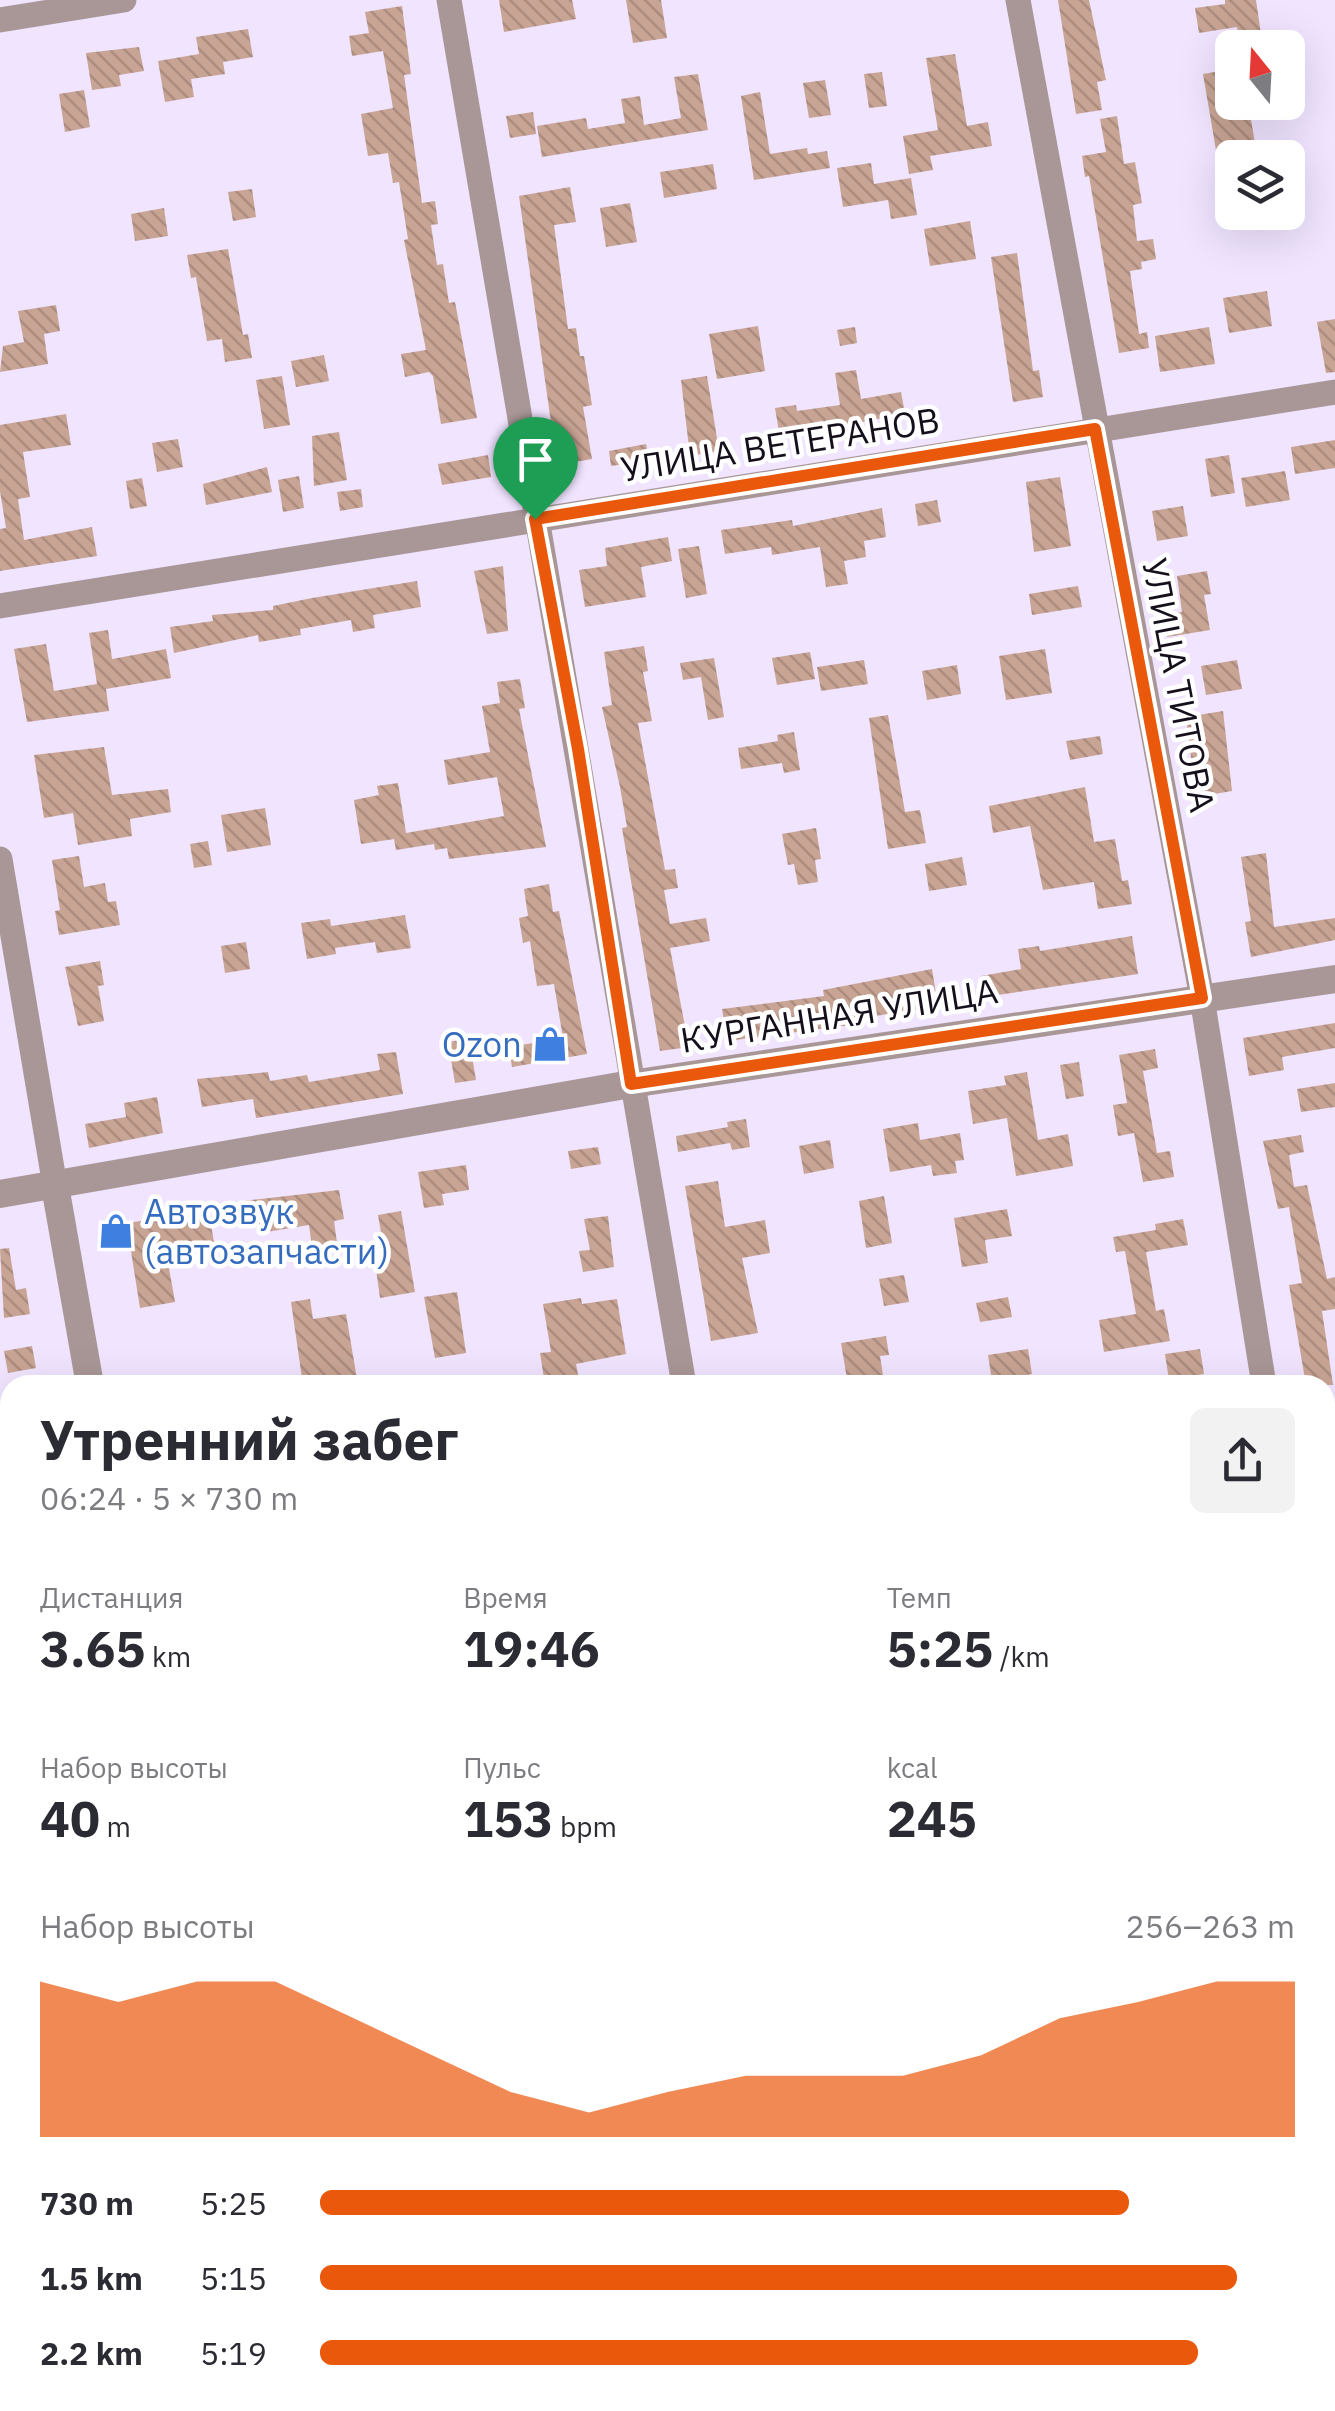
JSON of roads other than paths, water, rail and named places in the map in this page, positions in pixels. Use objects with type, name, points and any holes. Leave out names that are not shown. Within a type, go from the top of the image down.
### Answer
[{"type":"street","points":[[0,20],[124,0]]},
{"type":"street","points":[[449,0],[682,1375]]},
{"type":"street","name":"УЛИЦА ТИТОВА","points":[[1018,0],[1202,998],[1262,1375]]},
{"type":"street","name":"УЛИЦА ВЕТЕРАНОВ","points":[[0,606],[1335,392]]},
{"type":"street","points":[[0,858],[88,1375]]},
{"type":"street","name":"КУРГАННАЯ УЛИЦА","points":[[0,1194],[631,1084],[1335,979]]},
{"type":"place","name":"Ozon","points":[[550,1044]]},
{"type":"place","name":"Автозвук (автозапчасти)","points":[[116,1231]]}]
